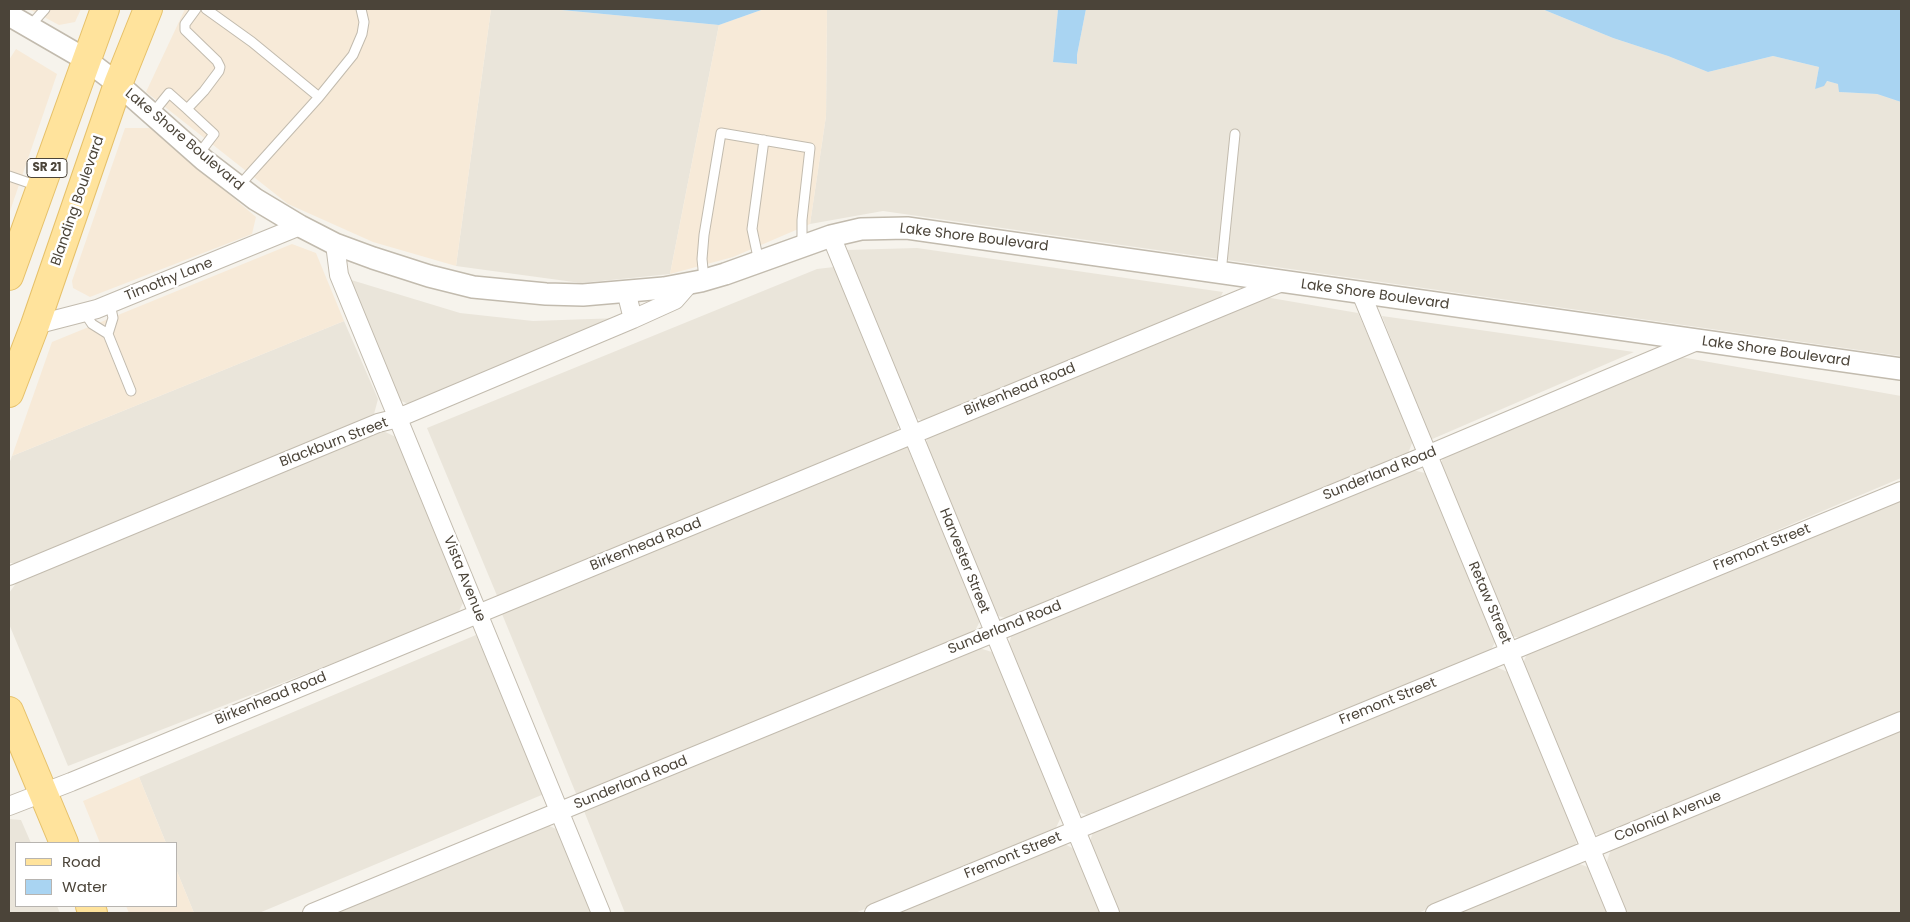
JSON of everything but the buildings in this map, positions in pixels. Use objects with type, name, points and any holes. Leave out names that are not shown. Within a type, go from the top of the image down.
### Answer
[{"type":"main road","name":"SR 21","points":[[10,270],[105,9]]},
{"type":"main road","name":"Blanding Boulevard","points":[[9,394],[35,325],[118,84],[148,9]]},
{"type":"main road","points":[[9,711],[64,842]]},
{"type":"street","name":"Lake Shore Boulevard","points":[[9,15],[86,59],[238,187],[300,226],[335,244],[373,258],[429,276],[474,287],[546,294],[583,294],[664,288],[696,282],[831,236],[861,229],[906,228],[1901,369]]},
{"type":"street","name":"Timothy Lane","points":[[35,325],[110,304],[300,226]]},
{"type":"street","name":"Harvester Street","points":[[831,236],[1110,913]]},
{"type":"street","name":"Vista Avenue","points":[[335,244],[339,276],[601,913]]},
{"type":"street","name":"Blackburn Street","points":[[9,576],[378,423],[398,418],[633,319],[675,300],[696,282]]},
{"type":"street","name":"Birkenhead Road","points":[[9,806],[1282,282]]},
{"type":"street","points":[[626,291],[633,319]]},
{"type":"street","name":"Retaw Street","points":[[1361,293],[1616,913]]},
{"type":"street","name":"Sunderland Road","points":[[312,913],[1427,455],[1697,340]]},
{"type":"street","name":"Fremont Street","points":[[874,913],[1901,491]]},
{"type":"street","name":"Colonial Avenue","points":[[1435,913],[1901,721]]},
{"type":"lane","points":[[29,27],[45,9]]},
{"type":"lane","points":[[187,109],[204,91],[220,67],[217,61],[184,30],[185,24],[196,9]]},
{"type":"lane","points":[[206,9],[252,42],[319,97]]},
{"type":"lane","points":[[238,187],[319,97],[353,55],[362,34],[364,22],[362,9]]},
{"type":"lane","points":[[152,114],[169,93],[187,109],[214,134],[198,155]]},
{"type":"lane","points":[[696,282],[702,259],[704,235],[721,133],[810,148],[802,220],[802,246]]},
{"type":"lane","points":[[1221,273],[1236,134]]},
{"type":"lane","points":[[759,262],[752,228],[764,140]]},
{"type":"lane","points":[[9,176],[41,186]]},
{"type":"lane","points":[[108,334],[113,318],[110,304]]},
{"type":"lane","points":[[84,312],[92,324],[108,334],[131,391]]},
{"type":"shaded area","points":[[29,9],[81,9],[75,22],[59,25]]},
{"type":"shaded area","points":[[185,9],[491,9],[456,266],[373,242],[288,204],[146,92]]},
{"type":"shaded area","points":[[491,9],[551,9],[719,25],[670,274],[581,283],[456,266]]},
{"type":"shaded area","points":[[764,9],[827,9],[826,116],[810,224],[733,257],[670,274],[719,25]]},
{"type":"shaded area","points":[[827,9],[1058,9],[1053,62],[1076,64],[1086,9],[1542,9],[1613,38],[1668,56],[1708,72],[1773,56],[1819,67],[1815,89],[1826,81],[1839,84],[1840,92],[1877,94],[1901,102],[1901,356],[883,211],[810,224],[826,116]]},
{"type":"shaded area","points":[[16,49],[57,74],[9,214],[9,60]]},
{"type":"shaded area","points":[[125,128],[151,128],[256,217],[252,234],[90,297],[73,288],[72,281]]},
{"type":"shaded area","points":[[292,244],[316,253],[344,321],[12,456],[52,342]]},
{"type":"shaded area","points":[[917,248],[1223,292],[1217,304],[926,422],[914,417],[846,250]]},
{"type":"shaded area","points":[[834,267],[899,423],[896,435],[498,598],[427,428],[817,269]]},
{"type":"shaded area","points":[[348,279],[460,313],[533,321],[620,318],[408,404],[397,399]]},
{"type":"shaded area","points":[[1265,297],[1358,313],[1414,438],[1407,456],[1009,619],[995,615],[925,447],[928,436]]},
{"type":"shaded area","points":[[1382,316],[1634,352],[1430,440]]},
{"type":"shaded area","points":[[344,321],[378,399],[373,418],[18,563],[9,563],[9,464],[12,456]]},
{"type":"shaded area","points":[[1681,357],[1901,396],[1901,478],[1521,638],[1510,636],[1439,467],[1445,454]]},
{"type":"shaded area","points":[[381,430],[398,438],[465,599],[457,615],[68,766],[9,624],[9,593],[17,582]]},
{"type":"shaded area","points":[[907,446],[980,621],[974,633],[577,796],[502,614]]},
{"type":"shaded area","points":[[1409,469],[1425,473],[1497,638],[1491,650],[1087,815],[1075,811],[1008,648],[1012,633]]},
{"type":"shaded area","points":[[1901,497],[1901,713],[1602,836],[1593,833],[1523,663],[1529,650]]},
{"type":"shaded area","points":[[476,635],[544,794],[259,913],[194,913],[178,874],[178,842],[166,842],[139,777]]},
{"type":"shaded area","points":[[976,647],[995,653],[1061,817],[1054,832],[855,913],[625,913],[584,811]]},
{"type":"shaded area","points":[[1494,666],[1510,673],[1579,838],[1573,849],[1418,913],[1118,913],[1089,844],[1093,832]]},
{"type":"shaded area","points":[[1901,730],[1901,913],[1624,913],[1605,867],[1611,849]]},
{"type":"shaded area","points":[[139,777],[166,842],[100,842],[83,801]]},
{"type":"shaded area","points":[[9,819],[21,820],[31,842],[15,842],[15,907],[57,907],[60,913],[9,913]]},
{"type":"shaded area","points":[[545,824],[556,829],[592,913],[331,913]]},
{"type":"shaded area","points":[[1063,843],[1074,849],[1101,913],[892,913]]},
{"type":"shaded area","points":[[1574,862],[1588,867],[1608,913],[1450,913]]},
{"type":"shaded area","points":[[178,874],[194,913],[129,913],[126,907],[178,907]]},
{"type":"water","points":[[551,9],[764,9],[719,25]]},
{"type":"water","points":[[1058,9],[1086,9],[1077,64],[1053,62]]},
{"type":"water","points":[[1542,9],[1901,9],[1901,102],[1877,94],[1839,92],[1838,84],[1827,81],[1824,86],[1815,89],[1819,67],[1773,56],[1708,72],[1668,56],[1613,38]]}]
